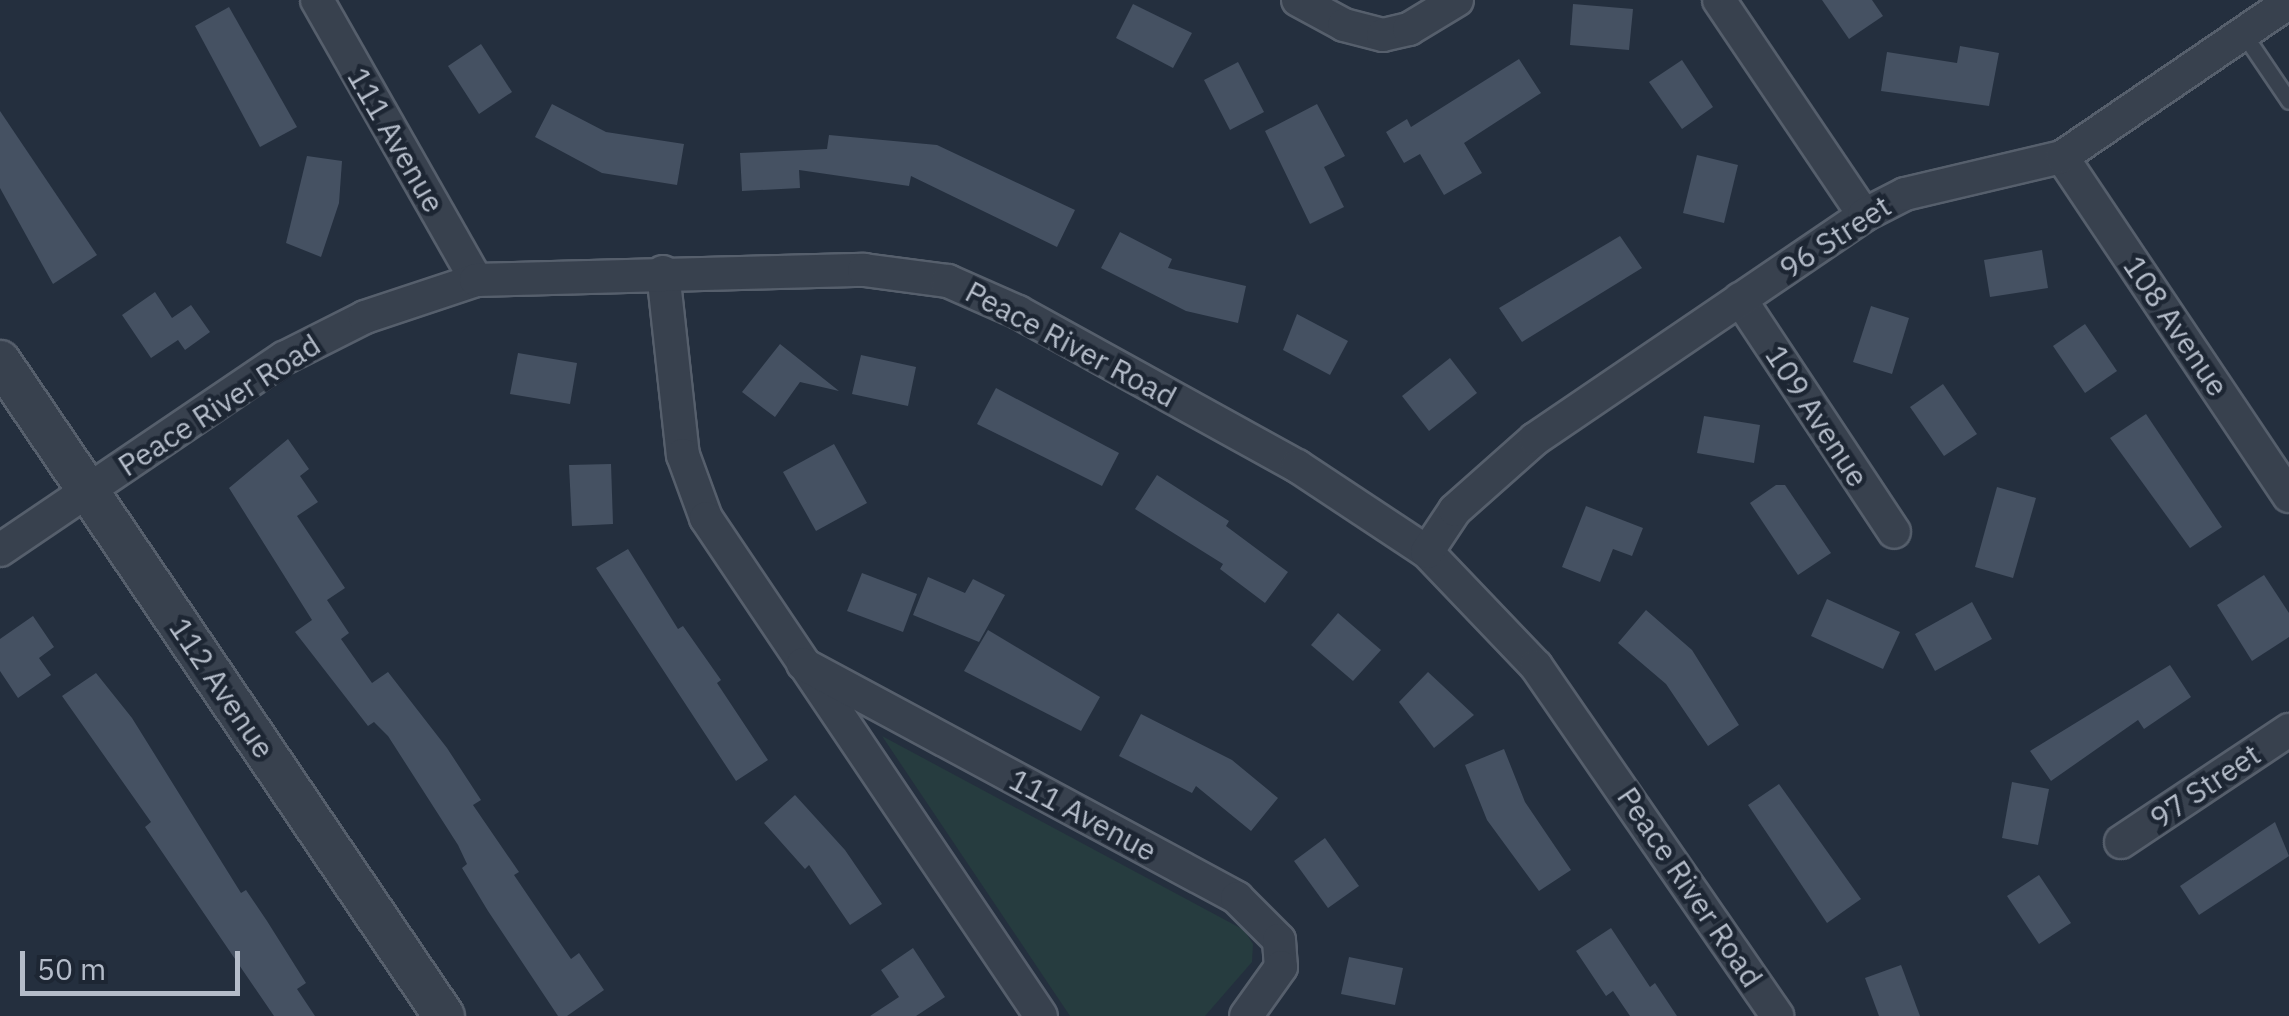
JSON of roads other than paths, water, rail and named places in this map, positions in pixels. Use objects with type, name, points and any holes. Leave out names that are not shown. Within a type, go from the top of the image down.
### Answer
[{"type":"street","name":"111 Avenue","points":[[316,0],[476,280]]},
{"type":"street","points":[[1298,0],[1344,25],[1383,35],[1409,29],[1457,0]]},
{"type":"street","points":[[1719,0],[1864,214]]},
{"type":"street","name":"96 Street","points":[[1427,552],[1455,510],[1501,467],[1864,214],[1905,194],[2062,157],[2289,2]]},
{"type":"street","name":"108 Avenue","points":[[2062,157],[2289,496]]},
{"type":"street","name":"Peace River Road","points":[[0,550],[322,336],[476,280],[663,272],[864,270],[948,280],[1018,312],[1297,466],[1427,552],[1546,680],[1777,1016]]},
{"type":"street","name":"111 Avenue","points":[[663,272],[683,455],[706,518],[1041,1016]]},
{"type":"street","name":"109 Avenue","points":[[1740,299],[1894,532]]},
{"type":"street","name":"112 Avenue","points":[[0,361],[444,1016]]},
{"type":"street","name":"111 Avenue","points":[[800,662],[1237,898],[1266,920],[1280,954],[1274,985],[1246,1016]]},
{"type":"street","name":"97 Street","points":[[2121,842],[2289,730]]},
{"type":"lane","points":[[2243,33],[2289,101]]}]
